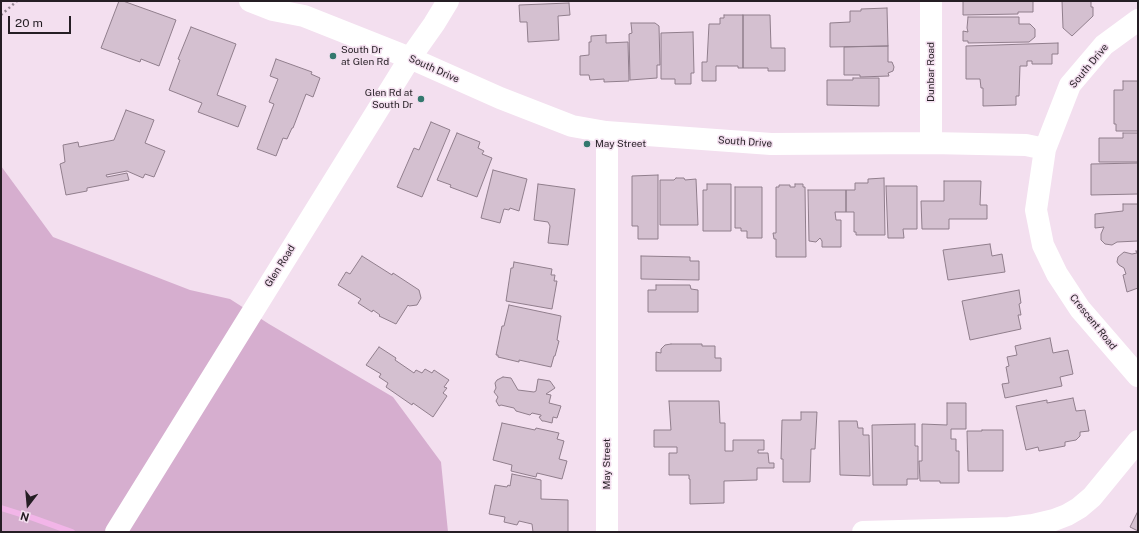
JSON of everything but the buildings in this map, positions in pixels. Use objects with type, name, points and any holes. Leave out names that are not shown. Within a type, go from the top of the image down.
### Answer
[{"type":"street","name":"South Drive","points":[[250,1],[273,10],[304,16],[410,58],[534,112],[572,126],[606,132],[771,144],[931,143],[1026,145],[1045,149],[1070,85],[1104,45],[1138,20]]},
{"type":"street","name":"South Drive","points":[[283,1],[304,16]]},
{"type":"street","name":"Glen Road","points":[[116,532],[251,312],[410,58],[448,1]]},
{"type":"street","name":"Dunbar Road","points":[[931,1],[931,143]]},
{"type":"street","name":"May Street","points":[[606,132],[607,532]]},
{"type":"street","name":"Crescent Road","points":[[1045,149],[1036,210],[1043,245],[1057,274],[1080,310],[1138,376]]},
{"type":"street","points":[[864,532],[1009,528],[1033,525],[1054,520],[1073,511],[1092,497],[1138,441]]},
{"type":"path","points":[[1,15],[17,1]]},
{"type":"shaded area","points":[[1,166],[53,237],[190,290],[230,299],[269,324],[393,397],[441,462],[448,532],[1,532]]},
{"type":"waterway","points":[[1,508],[72,532]]},
{"type":"place","name":"South Dr at Glen Rd","points":[[333,56]]},
{"type":"place","name":"Glen Rd at South Dr","points":[[421,99]]},
{"type":"place","name":"May Street","points":[[587,144]]}]
